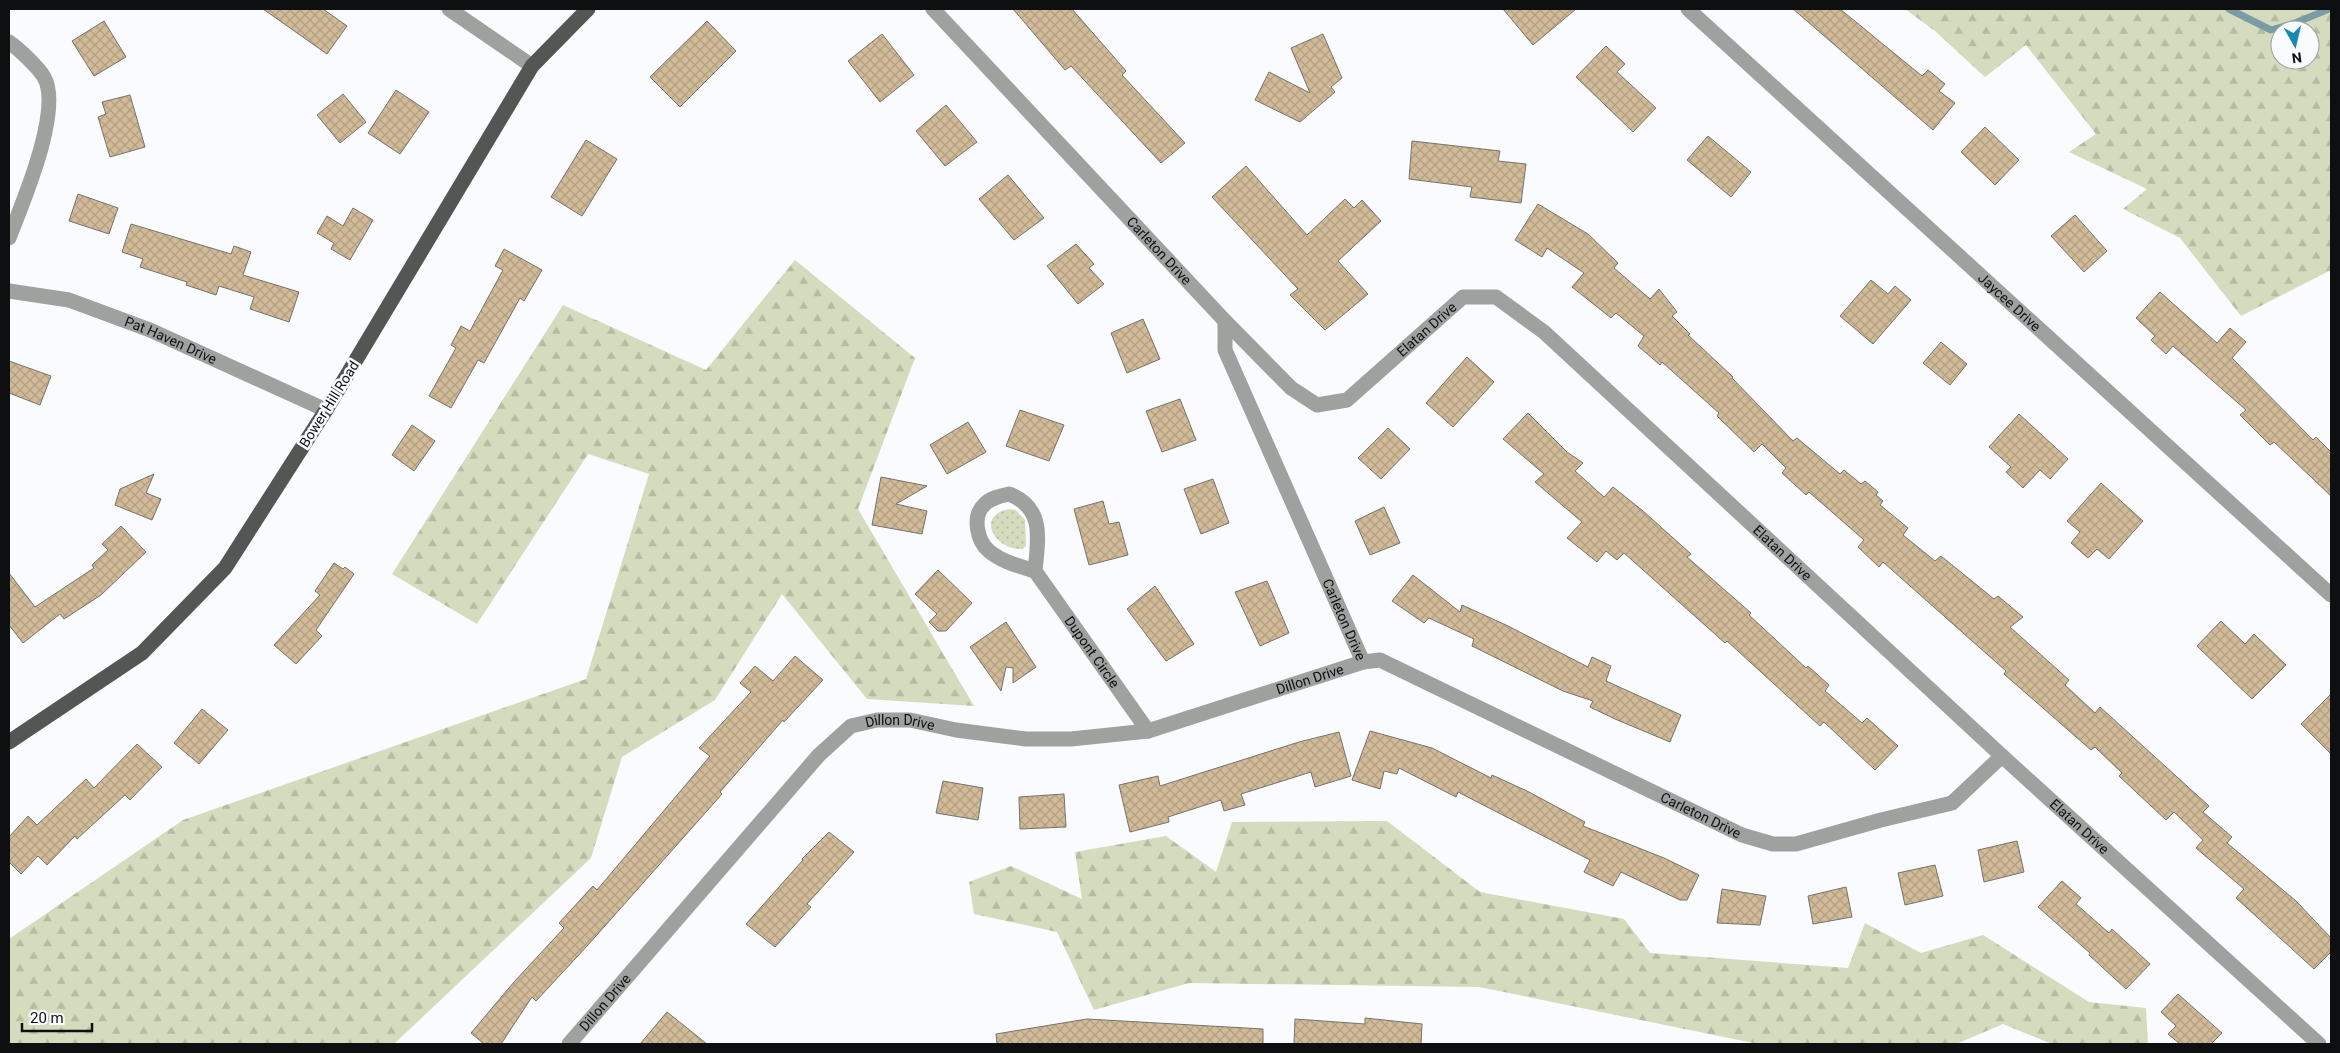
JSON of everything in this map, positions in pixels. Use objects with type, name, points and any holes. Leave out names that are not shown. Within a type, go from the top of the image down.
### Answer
[{"type":"main road","name":"Bower Hill Road","points":[[9,742],[142,652],[225,568],[326,410],[532,66],[588,9]]},
{"type":"street","points":[[449,9],[532,66]]},
{"type":"street","name":"Carleton Drive","points":[[933,9],[1225,321],[1225,350],[1363,662],[1380,660],[1742,835],[1774,844],[1796,844],[1881,820],[1952,803],[2002,756]]},
{"type":"street","name":"Jaycee Drive","points":[[1688,9],[2331,595]]},
{"type":"street","points":[[9,42],[44,78],[50,106],[45,132],[26,194],[9,238]]},
{"type":"street","name":"Pat Haven Drive","points":[[9,291],[69,300],[150,330],[326,410]]},
{"type":"street","name":"Elatan Drive","points":[[1225,321],[1291,388],[1317,405],[1348,400],[1463,297],[1496,297],[1544,332],[2002,756],[2319,1044]]},
{"type":"street","points":[[1009,494],[1026,504],[1035,515],[1038,531],[1035,571],[1015,565],[987,550],[980,539],[977,526],[982,506],[990,500],[1009,494]]},
{"type":"street","name":"Dupont Circle","points":[[1035,571],[1148,731]]},
{"type":"street","name":"Dillon Drive","points":[[569,1044],[819,754],[850,726],[877,720],[910,720],[956,730],[1026,739],[1071,739],[1148,731],[1363,662]]},
{"type":"green space","points":[[1905,9],[2331,9],[2331,270],[2241,316],[2180,238],[2123,209],[2147,189],[2069,152],[2096,134],[2026,45],[1985,77],[1935,31]]},
{"type":"green space","points":[[795,260],[915,358],[858,509],[974,706],[867,699],[782,594],[715,700],[622,757],[591,858],[394,1044],[9,1044],[9,939],[183,820],[586,679],[649,474],[588,454],[477,624],[392,574],[563,305],[706,370]]},
{"type":"green space","points":[[1009,509],[1016,510],[1025,520],[1026,546],[1023,549],[1004,545],[993,532],[991,525],[993,518],[998,513]]},
{"type":"green space","points":[[1387,821],[1480,892],[1624,919],[1650,953],[1848,968],[1865,923],[1921,953],[1983,935],[2089,1002],[2146,1008],[2148,1044],[2052,1044],[2003,1024],[1956,1044],[1758,1044],[1479,987],[1189,983],[1094,1010],[1057,932],[974,914],[969,882],[1011,866],[1082,899],[1075,852],[1166,836],[1216,872],[1232,822]]},
{"type":"building","points":[[263,9],[323,9],[347,26],[327,54]]},
{"type":"building","points":[[1013,9],[1072,9],[1126,71],[1122,75],[1185,143],[1161,163],[1071,66],[1065,70]]},
{"type":"building","points":[[1503,9],[1576,9],[1533,45]]},
{"type":"building","points":[[1793,9],[1840,9],[1922,76],[1928,70],[1945,84],[1939,91],[1955,103],[1933,130]]},
{"type":"building","points":[[104,21],[126,57],[94,76],[72,41]]},
{"type":"building","points":[[707,21],[736,51],[680,107],[650,77]]},
{"type":"building","points":[[882,34],[914,75],[880,102],[848,61]]},
{"type":"building","points":[[1323,34],[1342,78],[1331,87],[1335,92],[1300,122],[1255,100],[1269,72],[1310,93],[1291,48]]},
{"type":"building","points":[[1606,46],[1625,64],[1617,72],[1656,108],[1633,132],[1576,77]]},
{"type":"building","points":[[396,90],[429,112],[400,154],[368,133]]},
{"type":"building","points":[[343,94],[366,122],[340,143],[317,115]]},
{"type":"building","points":[[130,95],[145,147],[110,157],[98,117],[106,114],[102,102]]},
{"type":"building","points":[[946,105],[977,142],[945,166],[916,131]]},
{"type":"building","points":[[1985,127],[2019,160],[1995,185],[1961,152]]},
{"type":"building","points":[[1708,136],[1751,172],[1731,197],[1687,160]]},
{"type":"building","points":[[586,140],[617,159],[582,216],[551,197]]},
{"type":"building","points":[[1412,141],[1500,151],[1498,161],[1526,164],[1521,203],[1470,197],[1472,187],[1409,179]]},
{"type":"building","points":[[1246,166],[1307,235],[1345,199],[1354,208],[1362,200],[1381,221],[1338,261],[1368,294],[1325,330],[1290,295],[1298,289],[1212,197]]},
{"type":"building","points":[[1008,175],[1044,218],[1014,240],[979,199]]},
{"type":"building","points":[[78,194],[118,208],[109,234],[69,221]]},
{"type":"building","points":[[1538,204],[1588,234],[1618,263],[1614,268],[1650,299],[1659,289],[1677,312],[1672,316],[1690,334],[1688,335],[1733,377],[1793,441],[1797,438],[1840,474],[1844,470],[1861,484],[1865,481],[1878,492],[1876,495],[1883,501],[1880,505],[1908,528],[1903,535],[1935,561],[1941,556],[1994,599],[1998,596],[2023,617],[2010,627],[2069,680],[2065,685],[2095,713],[2100,707],[2209,806],[2203,812],[2232,837],[2227,843],[2296,901],[2331,938],[2331,952],[2314,969],[2236,898],[2244,889],[2196,848],[2203,840],[2174,812],[2166,820],[2119,776],[2122,773],[2095,747],[2091,750],[2004,674],[2006,671],[1883,562],[1879,567],[1858,547],[1864,540],[1809,492],[1806,495],[1782,473],[1786,468],[1762,444],[1754,452],[1717,416],[1719,413],[1662,362],[1660,365],[1638,346],[1644,336],[1616,313],[1611,318],[1572,287],[1584,273],[1547,248],[1542,257],[1515,240]]},
{"type":"building","points":[[353,208],[373,220],[350,260],[331,249],[334,243],[317,233],[327,216],[343,226]]},
{"type":"building","points":[[2075,215],[2107,251],[2084,272],[2051,236]]},
{"type":"building","points":[[131,224],[231,254],[234,246],[251,252],[243,275],[299,292],[289,322],[250,309],[254,297],[219,286],[216,295],[186,285],[187,282],[140,267],[143,259],[122,252]]},
{"type":"building","points":[[1076,244],[1094,264],[1089,268],[1104,284],[1078,304],[1047,266]]},
{"type":"building","points":[[504,249],[542,270],[524,301],[520,298],[484,363],[478,360],[451,408],[429,396],[456,348],[451,345],[461,326],[470,331],[503,270],[495,266]]},
{"type":"building","points":[[1871,280],[1888,294],[1895,286],[1911,300],[1873,344],[1840,316]]},
{"type":"building","points":[[2160,292],[2217,343],[2230,328],[2246,342],[2232,358],[2313,440],[2316,437],[2331,452],[2331,496],[2274,442],[2270,445],[2240,415],[2246,410],[2173,346],[2166,354],[2151,340],[2155,336],[2136,318]]},
{"type":"building","points":[[1143,319],[1160,359],[1127,373],[1111,333]]},
{"type":"building","points":[[1941,342],[1967,364],[1950,385],[1923,363]]},
{"type":"building","points":[[1467,357],[1494,382],[1453,427],[1426,403]]},
{"type":"building","points":[[9,361],[51,376],[40,405],[9,393]]},
{"type":"building","points":[[1180,399],[1196,440],[1162,452],[1146,411]]},
{"type":"building","points":[[1020,410],[1064,425],[1049,461],[1006,446]]},
{"type":"building","points":[[1528,413],[1567,452],[1583,463],[1575,471],[1604,497],[1613,487],[1643,511],[1691,554],[1687,557],[1751,613],[1749,615],[1806,668],[1808,666],[1829,685],[1825,691],[1862,723],[1867,718],[1898,746],[1875,770],[1824,722],[1820,726],[1727,641],[1725,643],[1624,553],[1617,560],[1606,551],[1597,562],[1567,538],[1582,522],[1535,482],[1544,474],[1503,439]]},
{"type":"building","points":[[2019,414],[2068,459],[2050,479],[2040,470],[2023,488],[2006,472],[2011,467],[1989,447]]},
{"type":"building","points":[[968,422],[986,452],[947,474],[930,445]]},
{"type":"building","points":[[412,425],[435,441],[414,471],[392,455]]},
{"type":"building","points":[[1388,428],[1410,449],[1381,479],[1358,458]]},
{"type":"building","points":[[154,474],[146,493],[161,499],[152,520],[115,505],[120,489]]},
{"type":"building","points":[[881,477],[927,486],[896,504],[927,511],[922,534],[872,525]]},
{"type":"building","points":[[1213,479],[1229,523],[1201,534],[1184,489]]},
{"type":"building","points":[[2101,483],[2143,521],[2109,559],[2097,549],[2088,558],[2071,543],[2080,532],[2067,521]]},
{"type":"building","points":[[1103,501],[1109,524],[1119,522],[1128,555],[1089,565],[1074,509]]},
{"type":"building","points":[[1384,507],[1400,543],[1370,555],[1355,521]]},
{"type":"building","points":[[121,526],[146,552],[101,595],[64,619],[60,614],[23,643],[9,625],[9,573],[35,607],[94,568],[92,565],[108,550],[102,544]]},
{"type":"building","points":[[334,563],[343,569],[345,567],[354,574],[316,630],[322,636],[296,664],[274,645],[320,595],[315,591]]},
{"type":"building","points":[[938,570],[972,603],[946,631],[938,631],[929,622],[937,614],[915,594]]},
{"type":"building","points":[[1413,575],[1460,612],[1462,605],[1588,667],[1592,657],[1611,666],[1606,681],[1681,715],[1670,742],[1590,707],[1593,701],[1563,691],[1472,646],[1474,639],[1429,618],[1424,623],[1392,601]]},
{"type":"building","points":[[1267,581],[1289,633],[1260,646],[1235,592]]},
{"type":"building","points":[[1155,586],[1194,644],[1166,661],[1127,609]]},
{"type":"building","points":[[2221,621],[2245,644],[2254,634],[2286,665],[2252,699],[2197,646]]},
{"type":"building","points":[[1006,622],[1036,667],[1013,683],[1013,668],[1006,667],[1001,691],[970,647]]},
{"type":"building","points":[[795,656],[823,680],[784,722],[783,720],[720,792],[722,794],[588,945],[536,1001],[532,997],[501,1044],[484,1044],[471,1033],[514,982],[564,928],[559,923],[593,886],[597,890],[710,756],[699,748],[751,692],[740,683],[755,666],[773,681]]},
{"type":"building","points":[[2331,694],[2331,754],[2301,724]]},
{"type":"building","points":[[202,709],[228,730],[199,764],[174,743]]},
{"type":"building","points":[[1370,731],[1432,748],[1491,778],[1492,775],[1527,791],[1585,822],[1583,826],[1664,858],[1699,875],[1687,900],[1680,900],[1621,872],[1613,886],[1584,872],[1590,860],[1458,792],[1456,797],[1399,768],[1397,774],[1384,771],[1380,789],[1352,780]]},
{"type":"building","points":[[1339,732],[1351,776],[1315,787],[1311,772],[1241,794],[1245,805],[1224,811],[1221,800],[1168,817],[1169,822],[1130,832],[1119,785],[1158,776],[1160,786],[1299,742]]},
{"type":"building","points":[[137,744],[162,767],[130,800],[125,795],[77,839],[75,836],[47,865],[38,856],[21,874],[9,862],[9,837],[28,816],[37,825],[86,779],[94,788]]},
{"type":"building","points":[[943,781],[983,788],[978,820],[936,813]]},
{"type":"building","points":[[1064,794],[1066,827],[1020,829],[1019,797]]},
{"type":"building","points":[[829,832],[854,852],[807,904],[811,907],[775,947],[746,924],[802,859]]},
{"type":"building","points":[[2017,841],[2024,872],[1984,882],[1978,850]]},
{"type":"building","points":[[1935,865],[1943,896],[1905,905],[1898,873]]},
{"type":"building","points":[[2062,881],[2081,898],[2076,904],[2109,933],[2112,929],[2150,964],[2126,989],[2089,955],[2090,953],[2038,907]]},
{"type":"building","points":[[1846,887],[1852,917],[1813,924],[1808,896]]},
{"type":"building","points":[[1722,889],[1766,896],[1760,925],[1717,923]]},
{"type":"building","points":[[2178,994],[2222,1033],[2211,1044],[2180,1044],[2168,1034],[2176,1026],[2161,1012]]},
{"type":"building","points":[[667,1012],[707,1044],[640,1044]]},
{"type":"building","points":[[1365,1018],[1422,1024],[1421,1044],[1294,1044],[1295,1019],[1365,1024]]},
{"type":"building","points":[[1087,1019],[1263,1029],[1263,1044],[997,1044],[996,1034]]},
{"type":"waterway","points":[[2229,9],[2271,30],[2295,23],[2329,9]]}]
